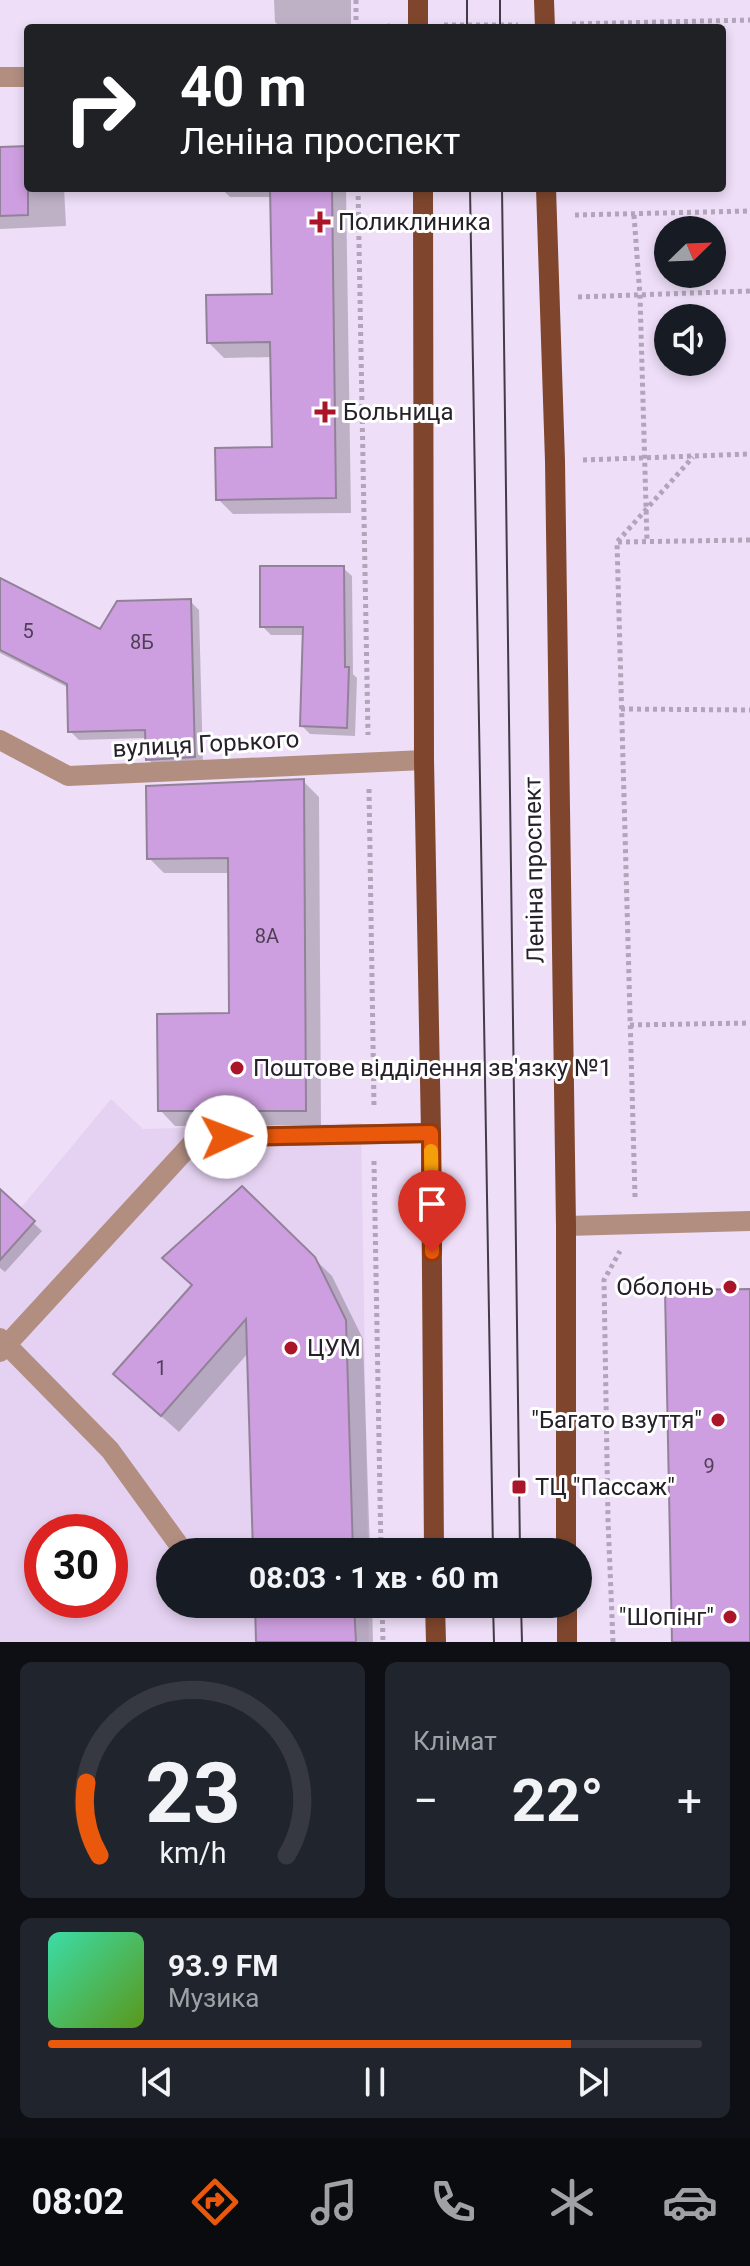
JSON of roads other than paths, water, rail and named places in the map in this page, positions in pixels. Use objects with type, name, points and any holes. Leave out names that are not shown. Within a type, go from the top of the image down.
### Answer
[{"type":"main road","points":[[418,0],[418,24]]},
{"type":"main road","points":[[544,0],[545,24]]},
{"type":"main road","points":[[423,192],[424,760],[434,1538]]},
{"type":"main road","name":"Леніна проспект","points":[[546,192],[555,461],[566,1226],[566,1538]]},
{"type":"main road","points":[[435,1618],[436,1642]]},
{"type":"main road","points":[[567,1618],[567,1642]]},
{"type":"street","points":[[0,77],[24,77]]},
{"type":"street","name":"вулиця Горького","points":[[0,740],[68,776],[424,760]]},
{"type":"street","points":[[174,1538],[110,1450],[2,1345],[197,1138],[431,1133]]},
{"type":"street","points":[[566,1226],[750,1221]]},
{"type":"tram line","points":[[467,0],[467,24]]},
{"type":"tram line","points":[[500,0],[500,24]]},
{"type":"tram line","points":[[470,192],[493,1538]]},
{"type":"tram line","points":[[502,192],[520,1538]]},
{"type":"tram line","points":[[493,1618],[494,1642]]},
{"type":"tram line","points":[[521,1618],[522,1642]]},
{"type":"place","name":"Поликлиника","points":[[320,222]]},
{"type":"place","name":"Больница","points":[[325,412]]},
{"type":"place","name":"Поштове відділення зв'язку №1","points":[[237,1068]]},
{"type":"place","name":"Оболонь","points":[[730,1287]]},
{"type":"place","name":"ЦУМ","points":[[291,1348]]},
{"type":"place","name":"\"Багато взуття\"","points":[[718,1420]]},
{"type":"place","name":"ТЦ \"Пассаж\"","points":[[519,1487]]},
{"type":"place","name":"\"Шопінг\"","points":[[730,1617]]}]
